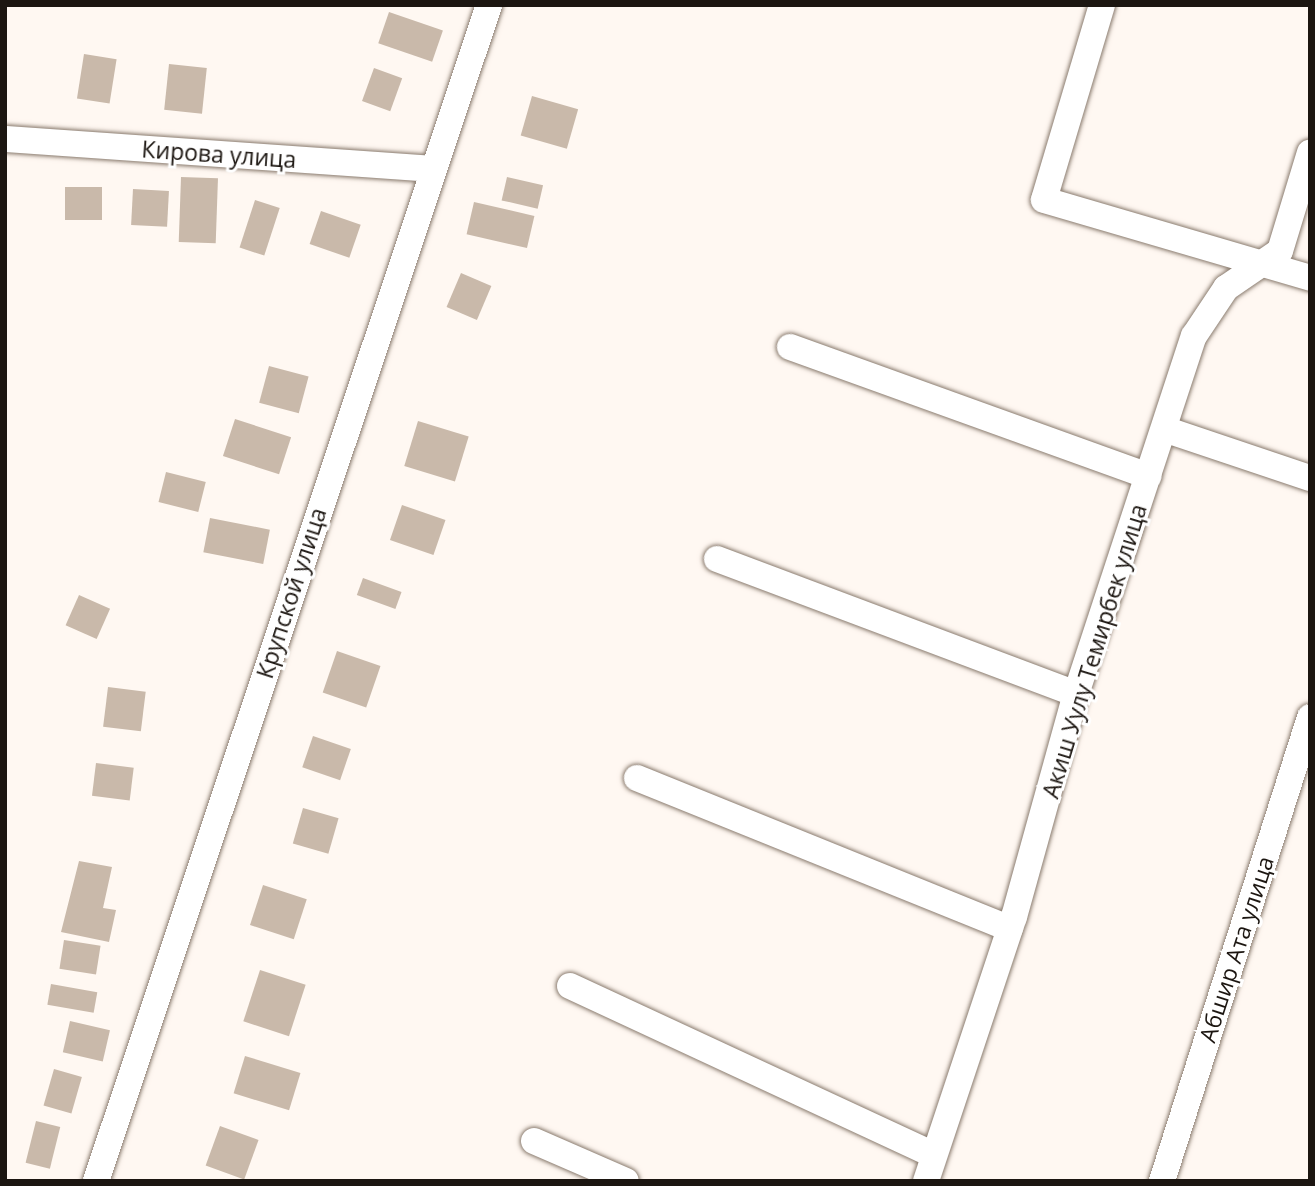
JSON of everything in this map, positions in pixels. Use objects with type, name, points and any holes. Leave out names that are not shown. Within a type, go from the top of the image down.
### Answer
[{"type":"street","name":"Крупской улица","points":[[96,1181],[489,5]]},
{"type":"street","points":[[1102,5],[1044,200],[1310,278]]},
{"type":"street","name":"Кирова улица","points":[[5,139],[432,169]]},
{"type":"street","name":"Акиш Уулу Темирбек улица","points":[[926,1181],[1010,929],[1076,694],[1194,336],[1226,288],[1280,251],[1310,152]]},
{"type":"street","points":[[789,348],[1149,477]]},
{"type":"street","points":[[1164,429],[1310,478]]},
{"type":"street","points":[[717,559],[1076,694]]},
{"type":"street","name":"Абшир Ата улица","points":[[1163,1181],[1310,717]]},
{"type":"street","points":[[637,778],[1010,929]]},
{"type":"street","points":[[569,986],[934,1155]]},
{"type":"street","points":[[534,1141],[626,1181]]},
{"type":"building","points":[[389,12],[443,31],[432,62],[378,43]]},
{"type":"building","points":[[84,54],[117,59],[110,104],[77,98]]},
{"type":"building","points":[[169,64],[207,68],[202,114],[164,110]]},
{"type":"building","points":[[374,68],[402,78],[390,111],[362,101]]},
{"type":"building","points":[[532,96],[578,109],[567,149],[521,135]]},
{"type":"building","points":[[181,177],[218,178],[216,243],[179,242]]},
{"type":"building","points":[[507,177],[543,185],[538,209],[502,200]]},
{"type":"building","points":[[65,187],[102,187],[102,220],[65,220]]},
{"type":"building","points":[[133,189],[169,191],[167,227],[131,225]]},
{"type":"building","points":[[255,200],[280,208],[264,256],[240,248]]},
{"type":"building","points":[[474,202],[534,216],[527,248],[467,234]]},
{"type":"building","points":[[321,211],[361,225],[349,258],[310,244]]},
{"type":"building","points":[[461,273],[491,286],[477,320],[447,307]]},
{"type":"building","points":[[269,366],[309,377],[299,413],[259,403]]},
{"type":"building","points":[[235,419],[291,437],[279,474],[223,456]]},
{"type":"building","points":[[418,421],[469,436],[455,481],[404,466]]},
{"type":"building","points":[[166,472],[206,482],[198,512],[159,502]]},
{"type":"building","points":[[402,505],[445,520],[433,555],[390,540]]},
{"type":"building","points":[[210,518],[270,530],[263,564],[203,552]]},
{"type":"building","points":[[363,578],[402,592],[395,609],[357,595]]},
{"type":"building","points":[[79,595],[110,609],[97,639],[66,625]]},
{"type":"building","points":[[337,651],[380,666],[366,708],[323,693]]},
{"type":"building","points":[[108,687],[146,692],[141,731],[103,727]]},
{"type":"building","points":[[313,736],[351,749],[340,780],[302,767]]},
{"type":"building","points":[[96,763],[134,768],[130,800],[92,796]]},
{"type":"building","points":[[303,808],[339,818],[328,854],[293,844]]},
{"type":"building","points":[[79,861],[112,867],[103,908],[116,910],[109,942],[61,932]]},
{"type":"building","points":[[263,885],[307,899],[294,939],[250,925]]},
{"type":"building","points":[[64,940],[101,946],[96,974],[59,969]]},
{"type":"building","points":[[260,970],[306,985],[289,1036],[243,1021]]},
{"type":"building","points":[[51,984],[97,992],[94,1013],[47,1005]]},
{"type":"building","points":[[70,1021],[110,1030],[103,1061],[63,1052]]},
{"type":"building","points":[[245,1056],[300,1073],[289,1110],[234,1093]]},
{"type":"building","points":[[54,1069],[82,1077],[71,1114],[44,1106]]},
{"type":"building","points":[[36,1121],[60,1127],[50,1169],[26,1163]]},
{"type":"building","points":[[220,1126],[259,1140],[244,1179],[206,1165]]}]
